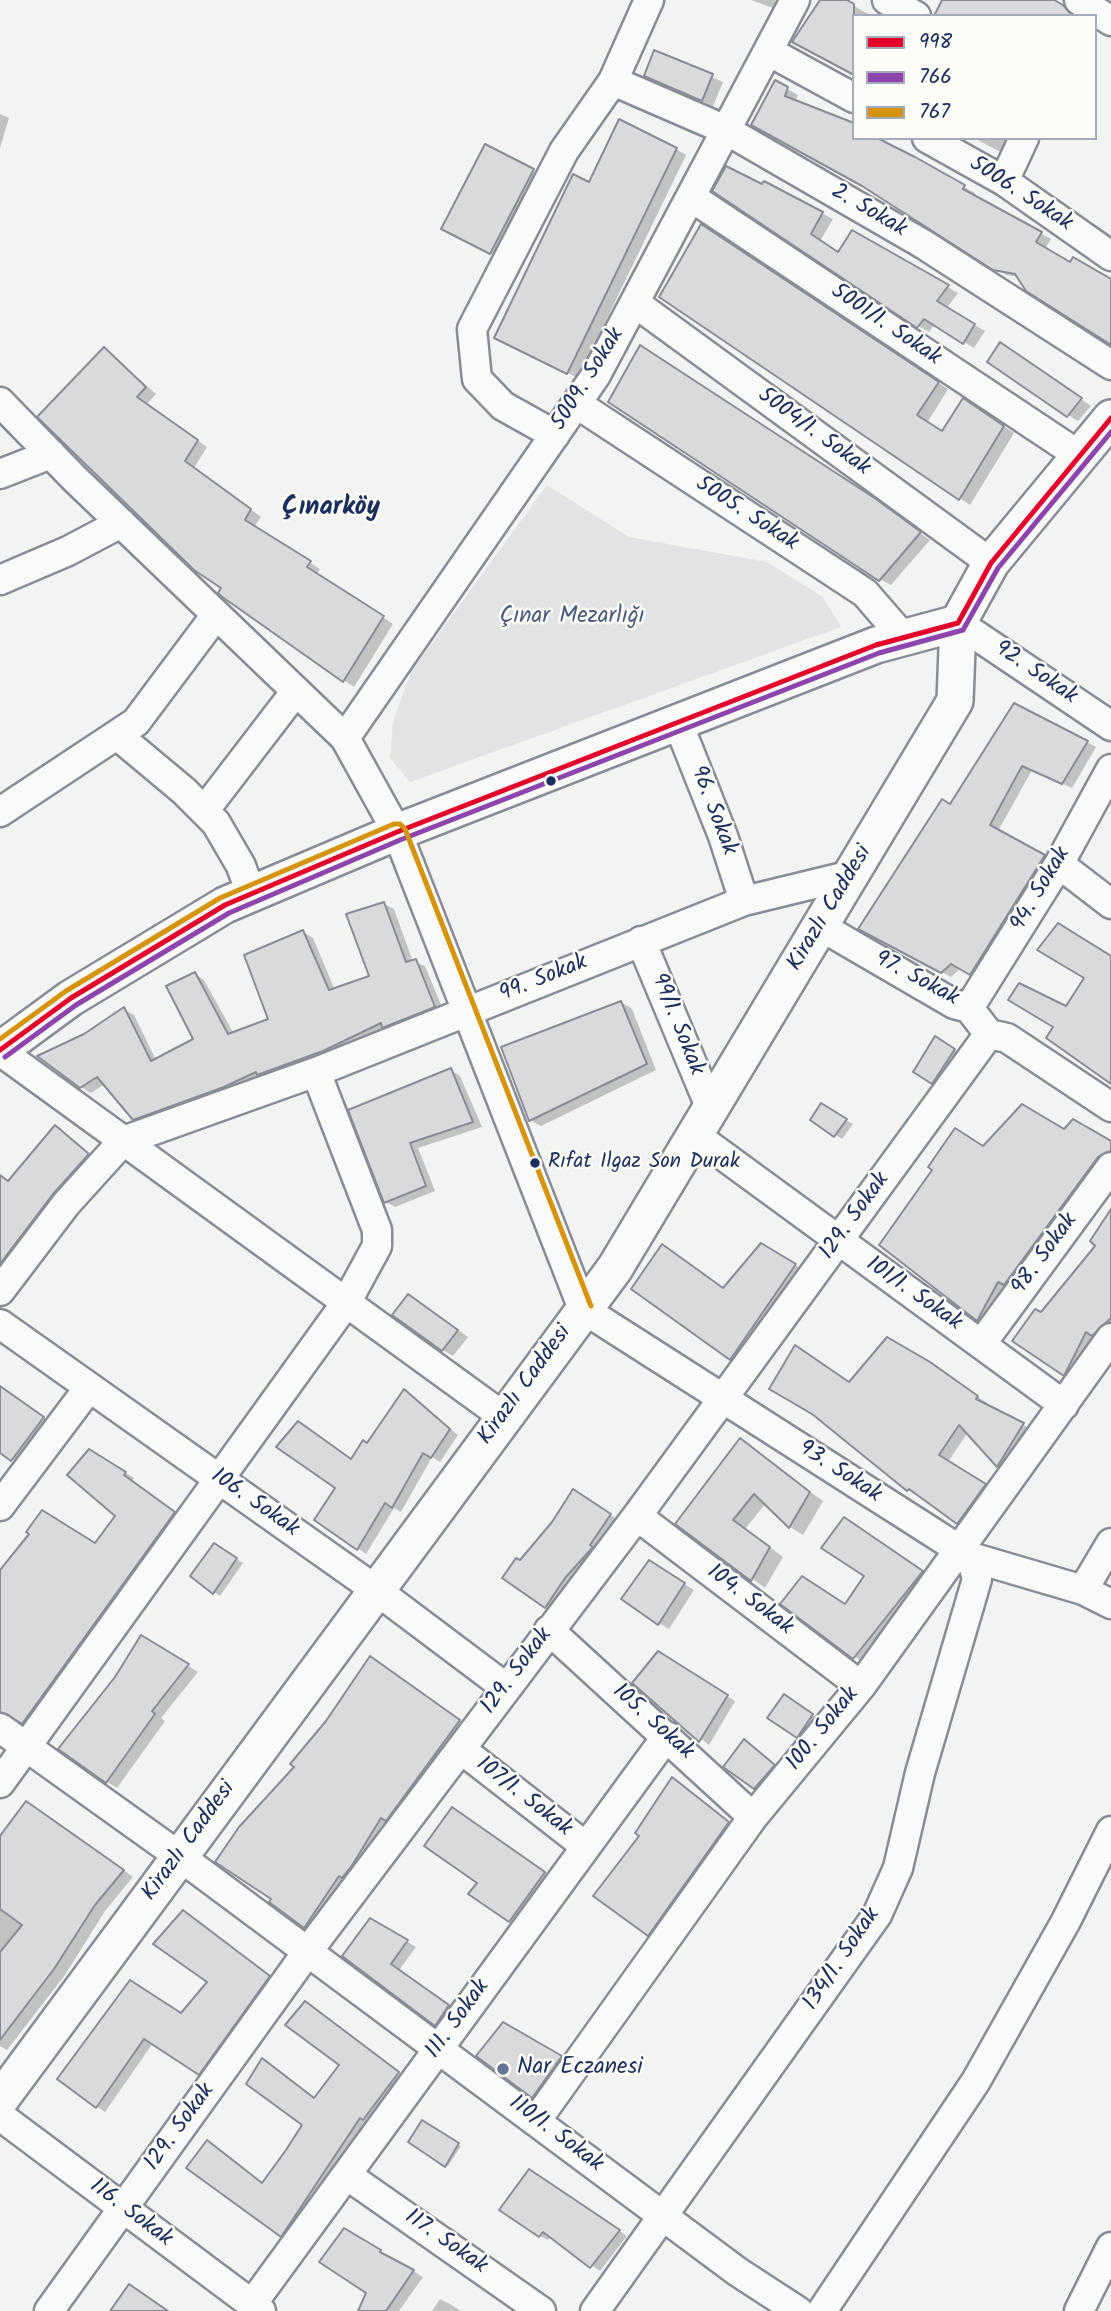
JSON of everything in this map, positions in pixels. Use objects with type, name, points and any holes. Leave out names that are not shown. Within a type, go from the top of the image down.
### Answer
[{"type":"main road","points":[[0,1051],[71,998],[225,905],[397,832],[876,645],[958,623],[991,563],[1111,418]]},
{"type":"main road","name":"Kirazlı Caddesi","points":[[0,2100],[615,1268],[955,701],[958,623]]},
{"type":"street","points":[[555,435],[503,406],[477,379],[472,329],[564,151],[613,81],[649,0]]},
{"type":"street","name":"5009. Sokak","points":[[345,738],[596,375],[795,0]]},
{"type":"street","points":[[887,0],[912,14]]},
{"type":"street","points":[[768,51],[852,97]]},
{"type":"street","name":"2. Sokak","points":[[613,81],[726,130],[923,244],[1111,365]]},
{"type":"street","name":"5006. Sokak","points":[[931,140],[1004,181],[1111,256]]},
{"type":"street","points":[[1004,181],[1023,140]]},
{"type":"street","name":"5001/1. Sokak","points":[[691,197],[1080,456]]},
{"type":"street","name":"5004/1. Sokak","points":[[635,303],[991,563]]},
{"type":"street","points":[[0,402],[121,523],[345,738],[397,832],[583,1309]]},
{"type":"street","name":"5005. Sokak","points":[[577,404],[865,593],[904,638]]},
{"type":"street","points":[[0,474],[51,454]]},
{"type":"street","points":[[0,580],[68,551],[121,523]]},
{"type":"street","points":[[0,812],[136,723],[216,614]]},
{"type":"street","name":"92. Sokak","points":[[958,623],[1111,726]]},
{"type":"street","points":[[204,811],[296,691]]},
{"type":"street","name":"96. Sokak","points":[[678,723],[723,836],[744,901]]},
{"type":"street","points":[[117,735],[216,823],[241,866],[251,894]]},
{"type":"street","name":"94. Sokak","points":[[969,1008],[1059,864],[1111,769]]},
{"type":"street","points":[[1059,864],[1111,904]]},
{"type":"street","name":"99. Sokak","points":[[123,1141],[316,1072],[744,901],[851,875]]},
{"type":"street","name":"97. Sokak","points":[[820,926],[954,1004],[969,1008],[989,1034],[1007,1038],[1111,1107]]},
{"type":"street","name":"99/1. Sokak","points":[[642,941],[703,1122]]},
{"type":"street","name":"129. Sokak","points":[[50,2311],[308,1951],[462,1751],[505,1687],[637,1516],[989,1034]]},
{"type":"street","points":[[0,1051],[504,1418]]},
{"type":"street","points":[[0,1783],[346,1303],[377,1246],[377,1230],[316,1072]]},
{"type":"street","name":"101/1. Sokak","points":[[703,1122],[837,1242],[982,1343],[1064,1405]]},
{"type":"street","points":[[0,1291],[66,1205],[123,1141]]},
{"type":"street","name":"98. Sokak","points":[[982,1343],[1111,1167]]},
{"type":"street","name":"93. Sokak","points":[[583,1309],[964,1553],[1083,1590],[1111,1604]]},
{"type":"street","name":"106. Sokak","points":[[0,1324],[88,1389],[376,1590],[505,1687]]},
{"type":"street","name":"100. Sokak","points":[[536,2121],[753,1817],[861,1686],[964,1553],[1111,1338]]},
{"type":"street","points":[[0,1506],[88,1389]]},
{"type":"street","name":"104. Sokak","points":[[637,1516],[861,1686]]},
{"type":"street","points":[[1083,1590],[1111,1543]]},
{"type":"street","name":"134/1. Sokak","points":[[595,2311],[877,1914],[898,1868],[920,1773],[977,1579],[964,1553]]},
{"type":"street","name":"105. Sokak","points":[[549,1630],[753,1817]]},
{"type":"street","name":"110/1. Sokak","points":[[0,1728],[308,1951],[662,2216],[798,2311]]},
{"type":"street","name":"111. Sokak","points":[[256,2308],[584,1846],[667,1736]]},
{"type":"street","name":"107/1. Sokak","points":[[462,1751],[584,1846]]},
{"type":"street","points":[[822,2311],[976,2081],[1066,1922],[1111,1831]]},
{"type":"street","name":"116. Sokak","points":[[0,2116],[256,2308]]},
{"type":"street","name":"117. Sokak","points":[[348,2176],[541,2311]]},
{"type":"street","points":[[1079,2311],[1111,2247]]},
{"type":"green space","name":"Çınar Mezarlığı","points":[[547,485],[629,537],[767,562],[823,597],[841,627],[410,782],[390,758],[393,721],[411,672]]},
{"type":"building","points":[[820,0],[847,0],[854,4],[852,74],[792,42]]},
{"type":"building","points":[[942,0],[1054,0],[1071,14],[935,14]]},
{"type":"building","points":[[654,50],[713,74],[702,101],[644,76]]},
{"type":"building","points":[[775,80],[788,87],[785,96],[852,122],[852,140],[881,140],[965,185],[963,189],[1042,232],[1036,242],[1070,262],[1073,257],[1111,279],[1111,345],[1026,291],[1015,274],[993,270],[862,186],[751,125]]},
{"type":"building","points":[[619,119],[677,148],[567,374],[494,338],[573,174],[589,182]]},
{"type":"building","points":[[485,144],[534,169],[490,254],[441,229]]},
{"type":"building","points":[[726,166],[762,184],[764,181],[823,212],[811,234],[838,252],[852,230],[949,285],[937,301],[975,324],[963,344],[924,319],[917,328],[712,191]]},
{"type":"building","points":[[701,224],[939,382],[917,415],[942,431],[963,398],[1004,426],[959,500],[659,297]]},
{"type":"building","points":[[1000,342],[1082,398],[1067,417],[987,362]]},
{"type":"building","points":[[640,345],[876,499],[921,532],[879,581],[608,402]]},
{"type":"building","points":[[104,347],[146,387],[137,397],[198,440],[185,461],[251,509],[245,520],[311,561],[307,567],[384,616],[343,682],[221,596],[218,593],[221,588],[194,570],[37,417]]},
{"type":"building","points":[[1014,703],[1088,741],[1062,784],[1022,766],[990,825],[1045,855],[970,975],[951,964],[941,973],[858,929],[942,799],[950,804]]},
{"type":"building","points":[[384,902],[406,962],[416,959],[435,1007],[382,1028],[381,1023],[323,1051],[257,1075],[256,1072],[224,1087],[133,1120],[97,1077],[80,1088],[37,1056],[84,1034],[124,1007],[151,1061],[193,1039],[166,986],[195,972],[228,1034],[268,1019],[244,955],[303,930],[329,990],[369,976],[346,914]]},
{"type":"building","points":[[1058,923],[1111,956],[1111,1084],[1046,1038],[1053,1027],[1008,1000],[1019,983],[1066,1006],[1084,978],[1037,950]]},
{"type":"building","points":[[621,1001],[647,1064],[529,1121],[501,1047]]},
{"type":"building","points":[[935,1036],[955,1049],[932,1084],[913,1072]]},
{"type":"building","points":[[451,1068],[473,1122],[410,1143],[426,1186],[384,1203],[348,1110]]},
{"type":"building","points":[[821,1103],[847,1119],[834,1137],[810,1120]]},
{"type":"building","points":[[1022,1104],[1064,1129],[1073,1119],[1111,1141],[1111,1151],[1098,1157],[1004,1285],[998,1282],[977,1321],[879,1245],[932,1170],[928,1167],[955,1128],[983,1146]]},
{"type":"building","points":[[55,1125],[89,1154],[53,1194],[0,1264],[0,1175],[8,1181]]},
{"type":"building","points":[[1111,1209],[1111,1318],[1092,1336],[1086,1332],[1064,1376],[1012,1341],[1035,1309],[1041,1312],[1095,1246],[1090,1241]]},
{"type":"building","points":[[761,1243],[796,1264],[730,1360],[631,1289],[662,1244],[723,1288]]},
{"type":"building","points":[[408,1294],[458,1330],[442,1351],[392,1315]]},
{"type":"building","points":[[887,1337],[930,1362],[978,1396],[976,1399],[1024,1423],[997,1467],[959,1425],[939,1455],[986,1484],[957,1524],[909,1489],[907,1491],[812,1414],[769,1389],[795,1345],[849,1382]]},
{"type":"building","points":[[0,1386],[44,1417],[11,1461],[0,1453]]},
{"type":"building","points":[[404,1389],[450,1429],[431,1458],[423,1453],[392,1508],[385,1503],[357,1550],[314,1520],[335,1488],[276,1447],[298,1421],[351,1459],[363,1440],[367,1443]]},
{"type":"building","points":[[740,1438],[810,1492],[789,1528],[754,1494],[733,1520],[770,1547],[751,1581],[675,1524]]},
{"type":"building","points":[[89,1449],[126,1472],[124,1475],[175,1512],[22,1724],[0,1712],[0,1570],[29,1534],[26,1532],[42,1510],[95,1543],[115,1516],[67,1475]]},
{"type":"building","points":[[573,1489],[611,1514],[590,1545],[593,1547],[565,1578],[545,1608],[502,1578],[516,1558],[520,1560],[552,1522]]},
{"type":"building","points":[[844,1517],[923,1571],[853,1659],[780,1604],[802,1576],[845,1604],[864,1576],[821,1548]]},
{"type":"building","points":[[214,1543],[237,1558],[213,1594],[190,1576]]},
{"type":"building","points":[[649,1560],[685,1583],[658,1625],[621,1599]]},
{"type":"building","points":[[141,1635],[189,1664],[152,1711],[155,1714],[106,1783],[58,1749],[115,1677]]},
{"type":"building","points":[[658,1651],[728,1695],[699,1742],[632,1683]]},
{"type":"building","points":[[370,1656],[460,1720],[386,1821],[381,1818],[351,1867],[342,1878],[339,1876],[304,1928],[269,1902],[271,1899],[215,1862],[239,1827],[294,1767],[290,1764],[326,1721]]},
{"type":"building","points":[[784,1694],[813,1714],[797,1738],[767,1718]]},
{"type":"building","points":[[744,1739],[775,1765],[754,1789],[723,1767]]},
{"type":"building","points":[[672,1777],[729,1822],[648,1936],[593,1896],[639,1836],[635,1833]]},
{"type":"building","points":[[26,1801],[124,1870],[95,1905],[54,1969],[0,2040],[0,1952],[22,1925],[0,1909],[0,1836]]},
{"type":"building","points":[[452,1807],[545,1872],[509,1922],[468,1894],[477,1883],[424,1846]]},
{"type":"building","points":[[183,1910],[270,1976],[199,2075],[144,2039],[96,2108],[57,2079],[130,1980],[181,2013],[207,1982],[153,1944]]},
{"type":"building","points":[[370,1918],[408,1940],[391,1964],[449,2005],[435,2026],[342,1956]]},
{"type":"building","points":[[305,2001],[399,2072],[363,2120],[360,2118],[281,2237],[186,2168],[207,2140],[262,2183],[286,2150],[302,2125],[246,2084],[262,2058],[314,2098],[339,2065],[285,2025]]},
{"type":"building","points":[[503,2022],[562,2056],[532,2098],[476,2056]]},
{"type":"building","points":[[422,2120],[459,2143],[445,2167],[408,2142]]},
{"type":"building","points":[[529,2169],[620,2230],[590,2268],[543,2232],[539,2237],[499,2210]]},
{"type":"building","points":[[344,2228],[414,2270],[386,2311],[358,2311],[366,2293],[319,2262]]},
{"type":"building","points":[[129,2284],[168,2311],[110,2311]]},
{"type":"transit line","name":"998","points":[[0,1050],[71,998],[225,905],[397,832],[876,645],[958,623],[991,563],[1111,418]]},
{"type":"transit line","name":"766","points":[[5,1057],[76,1005],[229,913],[400,840],[879,653],[963,630],[998,568],[1111,432]]},
{"type":"transit line","name":"767","points":[[0,1039],[66,991],[220,898],[394,824],[400,824],[405,829],[591,1306]]},
{"type":"place","name":"Rıfat Ilgaz Son Durak","points":[[535,1163]]},
{"type":"place","name":"Nar Eczanesi","points":[[503,2069]]},
{"type":"district","name":"Çınarköy","points":[[331,510]]}]
